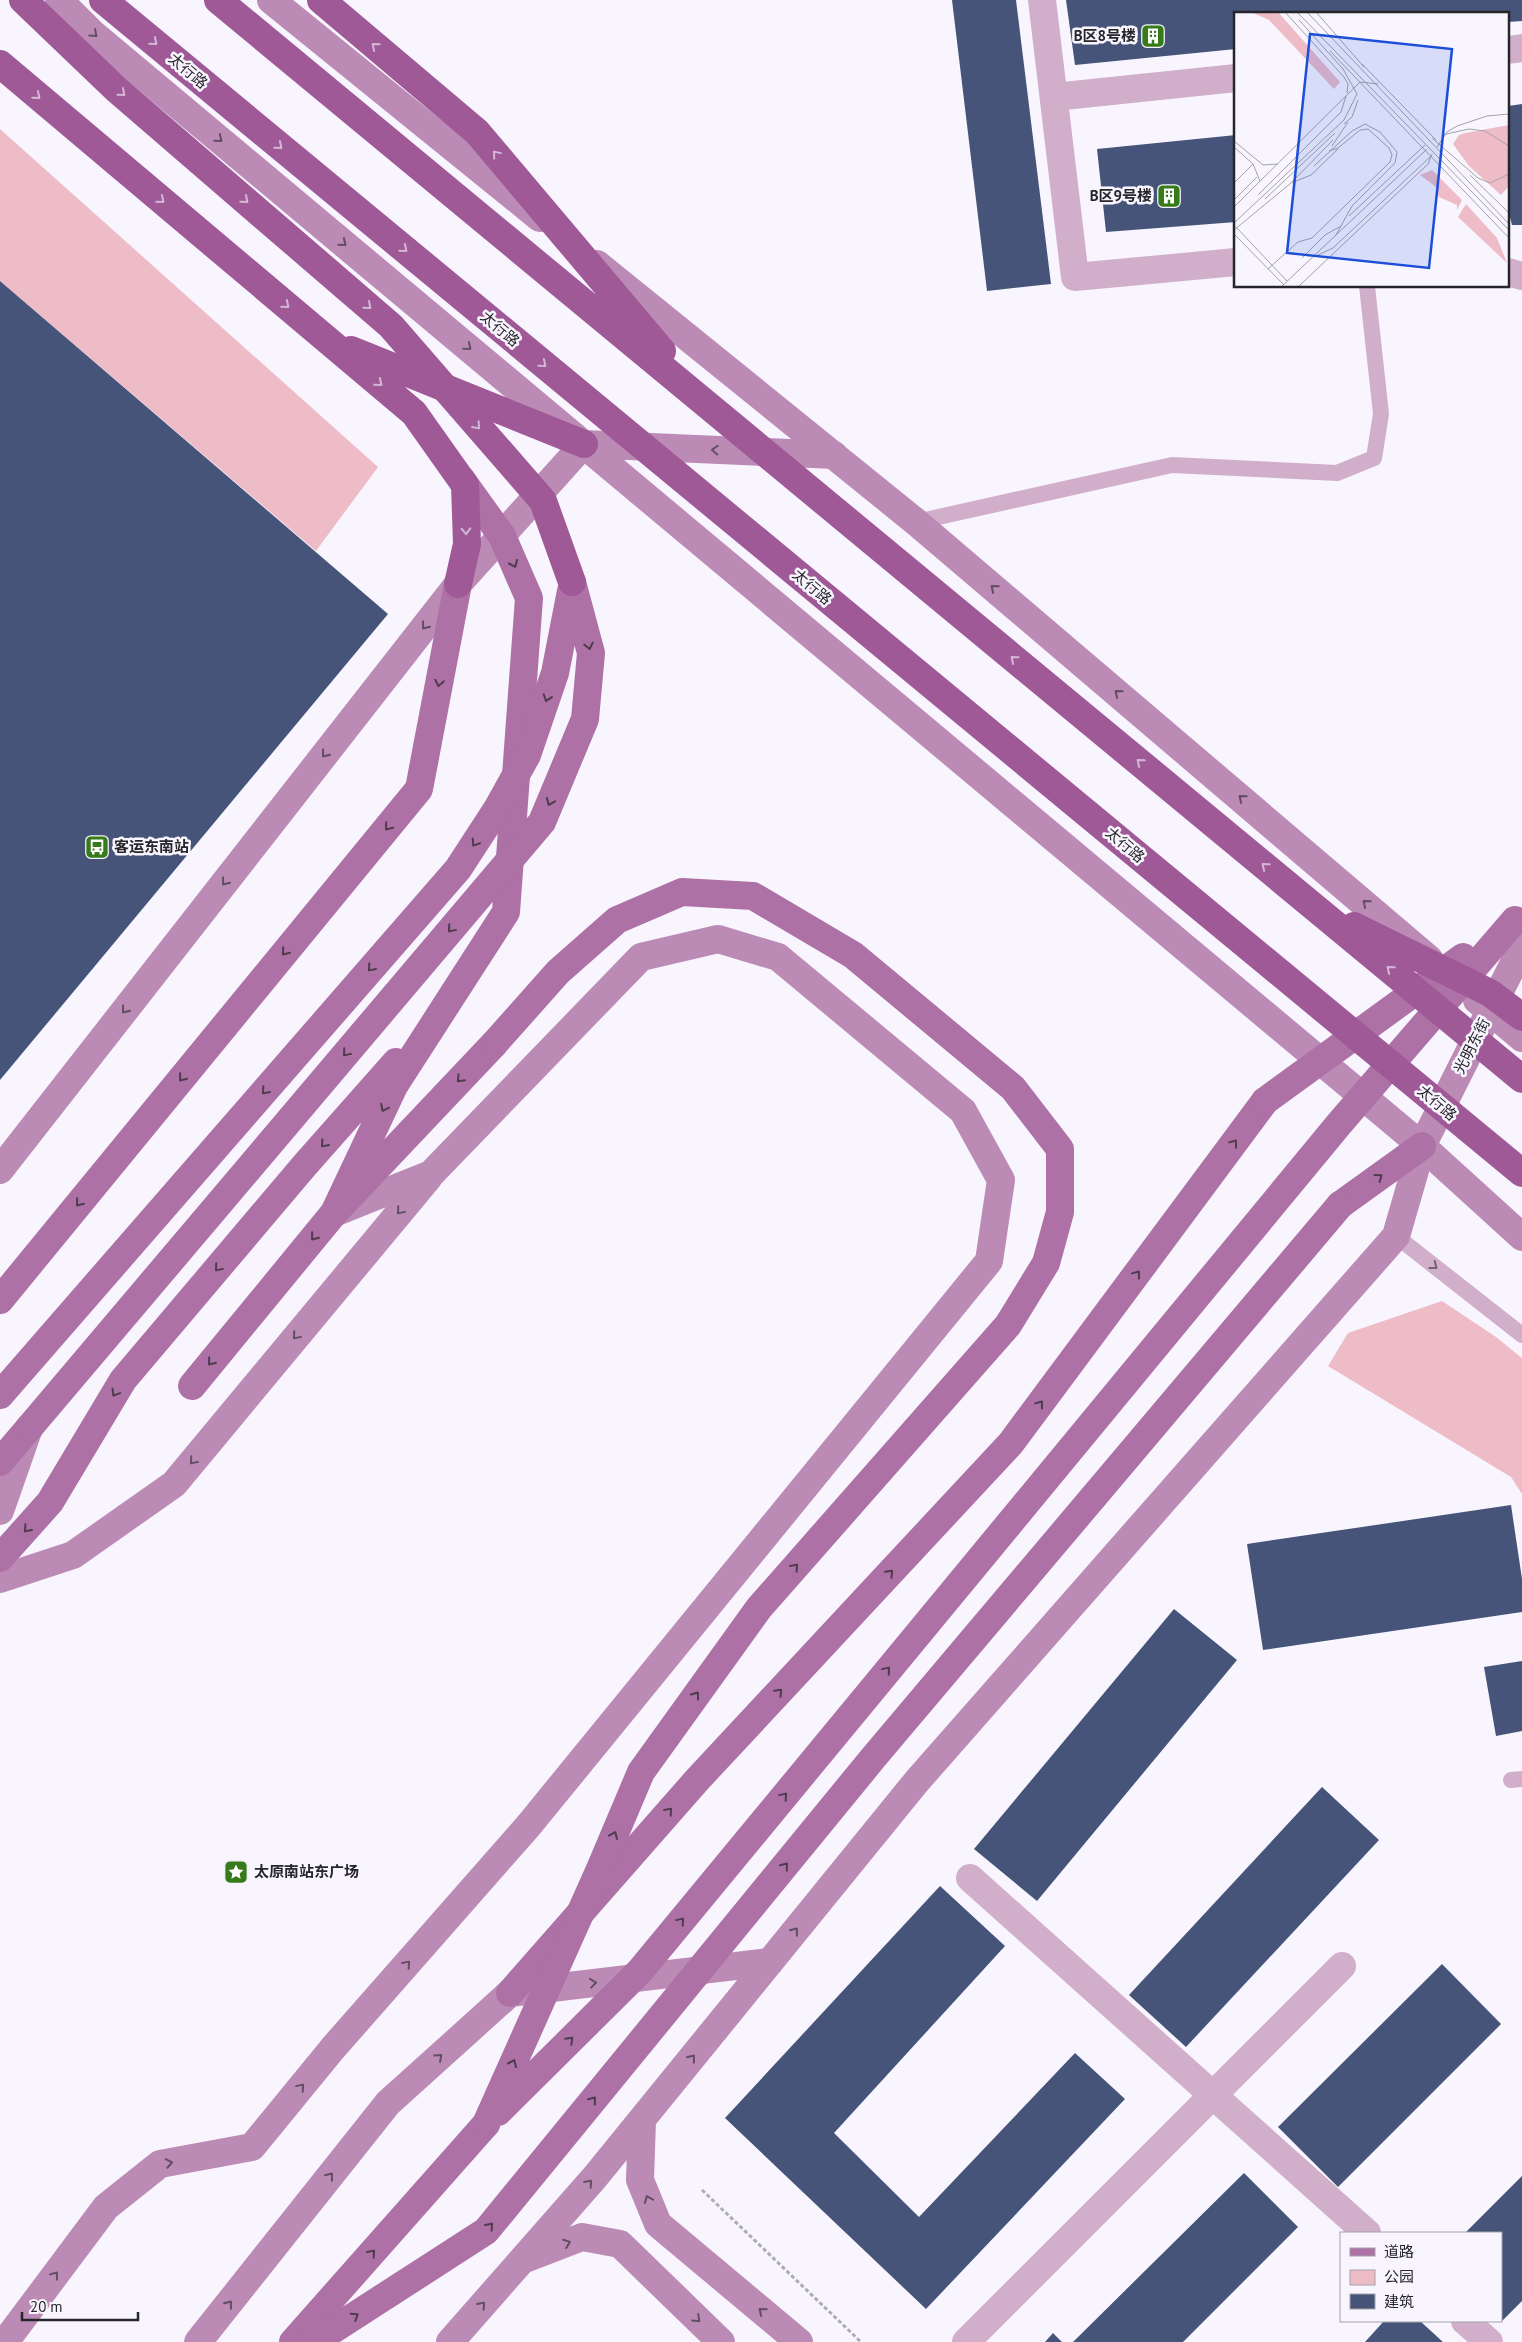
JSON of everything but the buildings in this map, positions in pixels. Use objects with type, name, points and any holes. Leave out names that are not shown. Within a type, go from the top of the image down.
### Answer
[{"type":"highway","points":[[23,0],[116,88],[391,326],[543,501],[572,582]]},
{"type":"highway","name":"太行路","points":[[103,0],[1522,1173]]},
{"type":"highway","points":[[218,0],[1522,1079]]},
{"type":"highway","points":[[321,0],[477,132],[708,405]]},
{"type":"highway","points":[[0,64],[414,413],[465,485],[467,544],[458,584]]},
{"type":"highway","points":[[328,341],[584,444]]},
{"type":"highway","points":[[1313,906],[1490,993],[1522,1017]]},
{"type":"main road","points":[[59,0],[92,33],[1422,1146],[1522,1236]]},
{"type":"main road","points":[[271,0],[916,522],[1358,896],[1522,1038]]},
{"type":"main road","points":[[584,444],[834,455]]},
{"type":"main road","points":[[0,1170],[458,584],[584,444]]},
{"type":"main road","points":[[334,1212],[394,1086],[506,912],[529,598],[502,536],[460,479]]},
{"type":"main road","points":[[0,1395],[458,869],[497,809],[527,755],[556,674],[572,582]]},
{"type":"main road","points":[[0,1462],[542,822],[584,719],[591,654],[572,582]]},
{"type":"main road","points":[[0,1300],[419,789],[458,584]]},
{"type":"main road","points":[[192,1386],[334,1212],[494,1044],[558,972],[617,920],[682,892],[753,896],[853,955],[1013,1088],[1060,1149],[1060,1212],[1046,1263],[1008,1325],[759,1608],[641,1772],[596,1878],[486,2124]]},
{"type":"main road","points":[[198,2342],[388,2103],[510,1993],[697,1780],[1011,1443],[1265,1101],[1518,918]]},
{"type":"main road","points":[[293,2342],[486,2124],[640,1970],[1332,1132],[1518,918]]},
{"type":"main road","points":[[0,1579],[73,1555],[174,1484],[431,1174],[641,957],[718,939],[778,956],[963,1110],[1001,1180],[989,1261],[528,1825],[333,2048],[252,2147],[160,2164],[106,2207],[5,2342]]},
{"type":"main road","name":"光明东街","points":[[1396,1236],[1422,1146],[1522,946]]},
{"type":"main road","points":[[0,1558],[50,1502],[123,1380],[298,1174],[448,1002]]},
{"type":"main road","points":[[314,2342],[486,2231],[873,1758],[1340,1205],[1422,1146]]},
{"type":"main road","points":[[334,1212],[431,1174]]},
{"type":"main road","points":[[450,2342],[642,2120],[917,1781],[1396,1236]]},
{"type":"main road","points":[[0,1511],[30,1428]]},
{"type":"main road","points":[[510,1993],[770,1962]]},
{"type":"main road","points":[[642,2120],[640,2180],[658,2224],[800,2342]]},
{"type":"main road","points":[[521,2261],[582,2237],[620,2244],[721,2342]]},
{"type":"street","points":[[1042,0],[1075,277],[1234,262]]},
{"type":"street","points":[[1054,97],[1234,78]]},
{"type":"street","points":[[970,1878],[1366,2232]]},
{"type":"street","points":[[966,2342],[1342,1966]]},
{"type":"street","points":[[1466,2322],[1488,2342]]},
{"type":"lane","points":[[916,522],[1172,465],[1337,473],[1374,458],[1381,414],[1367,288]]},
{"type":"lane","points":[[1396,1236],[1522,1335]]},
{"type":"path","points":[[702,2190],[861,2342]]},
{"type":"green space","points":[[0,129],[378,467],[316,551],[0,281]]},
{"type":"green space","points":[[1442,1301],[1496,1337],[1522,1358],[1522,1494],[1511,1477],[1328,1366],[1348,1333]]},
{"type":"place","name":"B区8号楼","points":[[1153,36]]},
{"type":"place","name":"B区9号楼","points":[[1169,196]]},
{"type":"place","name":"客运东南站","points":[[97,847]]},
{"type":"place","name":"太原南站东广场","points":[[236,1872]]}]
